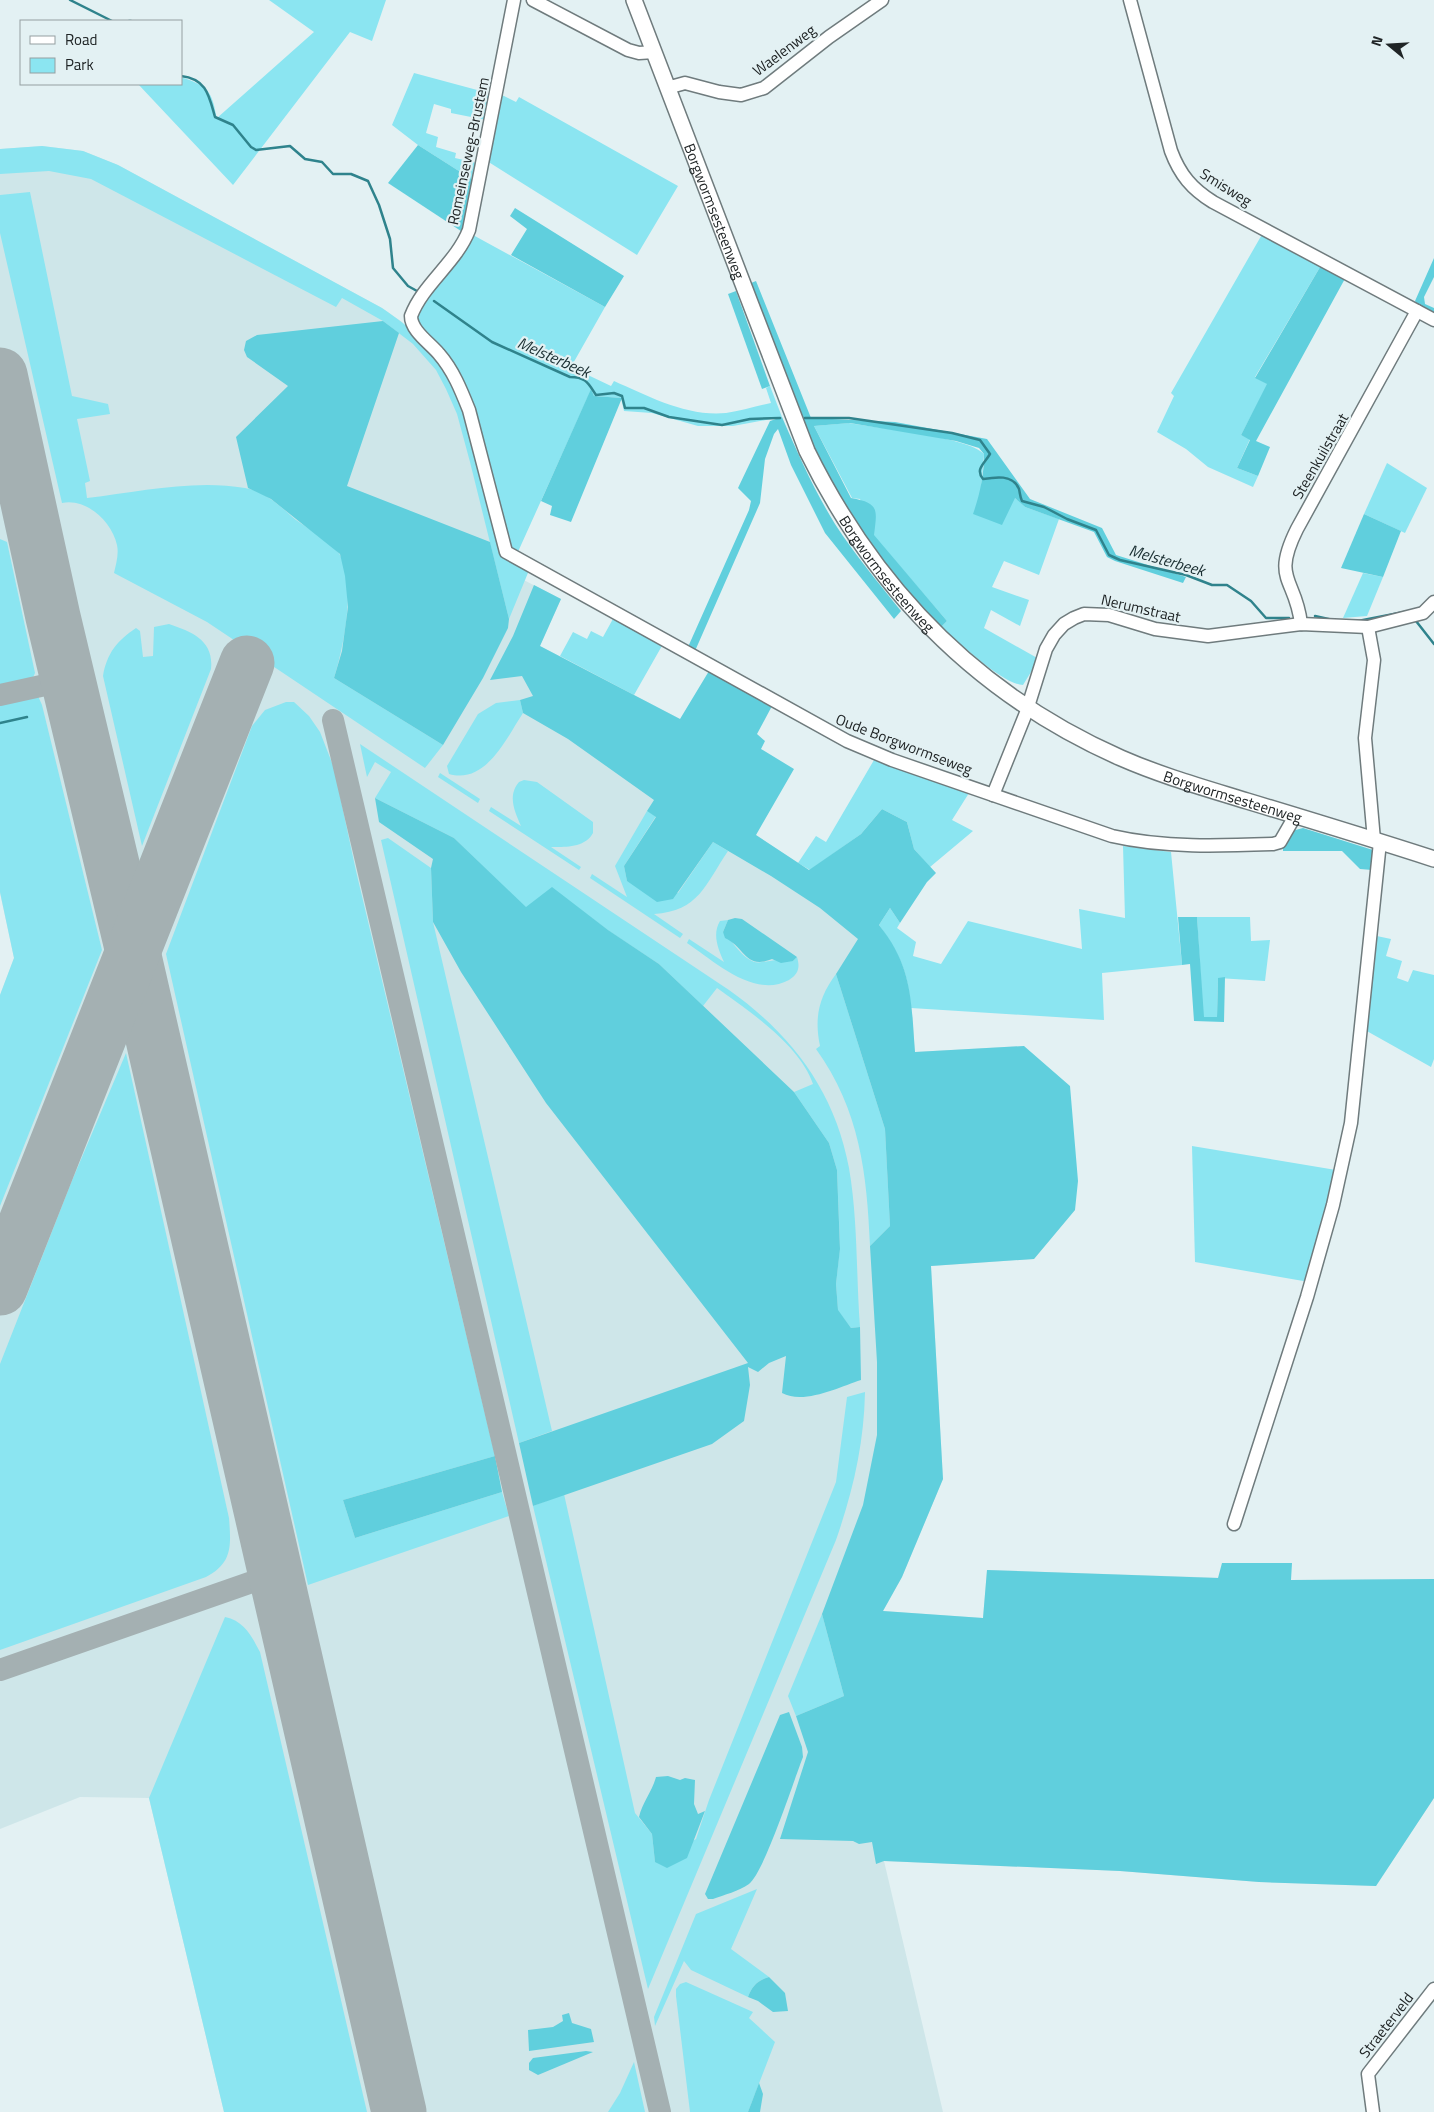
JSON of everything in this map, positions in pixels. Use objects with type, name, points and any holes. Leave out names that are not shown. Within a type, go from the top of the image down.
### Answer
[{"type":"main road","name":"Borgwormsesteenweg","points":[[634,0],[792,418],[837,509],[880,573],[924,622],[963,659],[1027,708],[1058,727],[1123,759],[1178,779],[1434,859]]},
{"type":"street","name":"Romeinseweg-Brustem","points":[[514,0],[469,230],[461,248],[412,312],[411,321],[441,356],[458,383],[472,418],[506,552],[520,560]]},
{"type":"street","points":[[533,0],[628,50],[639,53],[654,52]]},
{"type":"street","name":"Waelenweg","points":[[667,88],[685,83],[719,92],[741,95],[764,88],[829,37],[882,0]]},
{"type":"street","name":"Smisweg","points":[[1130,0],[1171,151],[1181,174],[1189,184],[1214,202],[1434,320]]},
{"type":"street","name":"Steenkuilstraat","points":[[1301,624],[1299,604],[1285,577],[1286,555],[1297,529],[1364,412],[1417,311]]},
{"type":"street","name":"Oude Borgwormseweg","points":[[520,560],[846,741],[1112,836],[1133,841],[1166,844],[1273,844],[1280,842],[1295,816]]},
{"type":"street","name":"Nerumstraat","points":[[993,795],[1027,708],[1040,665],[1054,635],[1064,624],[1084,614],[1109,615],[1155,629],[1208,636],[1301,624],[1368,627],[1423,613],[1434,602]]},
{"type":"street","points":[[1234,1524],[1307,1297],[1333,1205],[1351,1123],[1377,841],[1365,738],[1374,660],[1368,627]]},
{"type":"street","name":"Straeterveld","points":[[1373,2112],[1368,2074],[1434,1989]]},
{"type":"shaded area","points":[[418,145],[473,180],[464,233],[388,183]]},
{"type":"shaded area","points":[[42,146],[83,151],[118,165],[382,308],[402,322],[443,368],[508,572],[561,599],[540,646],[686,722],[687,790],[809,870],[910,832],[915,851],[879,925],[910,989],[915,1052],[1024,1046],[1075,1210],[1034,1259],[931,1266],[943,1479],[902,1577],[883,1611],[983,1618],[987,1570],[1290,1580],[1434,1579],[1434,1798],[1376,1886],[1259,1882],[1120,1871],[884,1861],[943,2112],[224,2112],[149,1798],[80,1797],[0,1829],[0,995],[14,958],[0,893],[0,149]]},
{"type":"shaded area","points":[[515,208],[624,276],[605,307],[511,255],[527,229],[510,216]]},
{"type":"shaded area","points":[[1434,258],[1434,277],[1424,297],[1425,304],[1434,308],[1434,315],[1418,306],[1415,301]]},
{"type":"shaded area","points":[[1323,262],[1347,275],[1256,441],[1270,447],[1258,476],[1237,468],[1250,440],[1241,435],[1267,384],[1255,378]]},
{"type":"shaded area","points":[[756,281],[811,418],[895,422],[987,439],[1030,499],[1102,528],[1116,555],[1186,577],[1183,583],[1107,557],[1094,532],[1025,507],[1015,498],[1002,525],[973,514],[980,492],[983,469],[984,454],[979,448],[956,441],[850,423],[814,426],[851,498],[872,505],[876,514],[874,535],[947,621],[941,627],[886,565],[855,520],[827,472],[796,407],[751,283]]},
{"type":"shaded area","points":[[736,291],[770,386],[762,389],[728,294]]},
{"type":"shaded area","points":[[383,321],[399,333],[347,486],[490,542],[509,619],[508,628],[483,678],[443,745],[334,678],[342,651],[348,607],[345,576],[340,554],[271,499],[248,488],[236,437],[288,386],[247,357],[244,350],[246,341],[257,335]]},
{"type":"shaded area","points":[[591,389],[594,396],[622,398],[571,522],[550,515],[552,506],[541,501]]},
{"type":"shaded area","points":[[782,417],[827,511],[859,558],[901,611],[894,619],[825,533],[791,465],[778,429],[774,434],[765,459],[760,503],[695,651],[688,647],[749,510],[751,501],[738,488],[770,421]]},
{"type":"shaded area","points":[[1364,514],[1401,531],[1383,577],[1341,568]]},
{"type":"shaded area","points":[[534,585],[561,599],[540,646],[680,719],[709,671],[772,706],[757,734],[765,741],[761,749],[794,769],[756,835],[809,870],[861,834],[882,809],[907,822],[914,849],[936,873],[927,882],[900,923],[890,908],[879,925],[890,940],[904,970],[911,1000],[915,1052],[1024,1046],[1070,1086],[1078,1181],[1075,1210],[1034,1259],[931,1266],[943,1479],[902,1577],[883,1611],[983,1618],[987,1570],[1218,1578],[1222,1563],[1292,1563],[1291,1580],[1434,1579],[1434,1798],[1376,1886],[1259,1882],[1120,1871],[884,1861],[876,1864],[872,1842],[859,1844],[853,1841],[780,1839],[808,1752],[796,1716],[844,1696],[822,1614],[863,1505],[877,1435],[877,1362],[870,1246],[890,1226],[885,1129],[836,974],[858,939],[820,908],[771,876],[713,842],[673,899],[657,902],[627,881],[624,866],[656,817],[647,811],[654,800],[568,739],[523,713],[520,700],[533,696],[522,676],[490,680],[513,636]]},
{"type":"shaded area","points":[[375,798],[454,838],[526,907],[552,887],[608,930],[659,964],[794,1092],[829,1143],[837,1170],[840,1249],[836,1284],[838,1310],[851,1328],[860,1327],[861,1380],[822,1394],[801,1397],[791,1396],[782,1393],[786,1356],[769,1363],[758,1372],[748,1367],[750,1385],[744,1421],[712,1444],[533,1506],[519,1443],[748,1363],[546,1103],[461,972],[433,922],[431,868],[433,859],[379,822]]},
{"type":"shaded area","points":[[1303,828],[1373,850],[1372,870],[1360,869],[1342,851],[1283,851],[1283,846],[1292,831]]},
{"type":"shaded area","points":[[1178,917],[1197,917],[1204,1017],[1217,1017],[1218,978],[1225,977],[1224,1022],[1194,1021],[1190,964],[1182,965]]},
{"type":"shaded area","points":[[742,919],[797,957],[793,961],[781,963],[772,959],[763,962],[751,960],[725,938],[723,932],[728,920]]},
{"type":"shaded area","points":[[495,1456],[502,1492],[355,1538],[343,1500]]},
{"type":"shaded area","points":[[789,1712],[802,1747],[803,1757],[770,1845],[749,1884],[731,1893],[708,1899],[705,1894],[780,1715]]},
{"type":"shaded area","points":[[668,1776],[680,1780],[685,1778],[695,1780],[694,1804],[698,1814],[705,1811],[687,1858],[667,1868],[655,1862],[652,1834],[639,1817],[656,1777]]},
{"type":"shaded area","points":[[769,1977],[785,1993],[788,2011],[773,2012],[758,2001],[748,1997],[756,1984]]},
{"type":"shaded area","points":[[569,2013],[572,2023],[591,2029],[594,2042],[529,2051],[528,2030],[553,2027],[563,2021],[562,2015]]},
{"type":"shaded area","points":[[586,2051],[593,2052],[538,2075],[529,2070],[529,2063],[533,2058]]},
{"type":"shaded area","points":[[759,2083],[763,2094],[760,2112],[748,2112]]},
{"type":"green space","points":[[269,0],[386,0],[372,41],[350,32],[233,185],[139,85],[182,85],[182,77],[201,85],[211,97],[217,118],[314,32]]},
{"type":"green space","points":[[414,73],[492,94],[486,120],[451,113],[451,109],[434,104],[426,133],[438,137],[436,147],[456,153],[455,158],[477,163],[473,180],[418,145],[392,125]]},
{"type":"green space","points":[[500,94],[516,102],[519,97],[678,186],[637,255],[487,161]]},
{"type":"green space","points":[[42,146],[83,151],[118,165],[382,308],[420,338],[431,350],[445,372],[467,422],[476,450],[503,558],[530,568],[509,619],[457,414],[436,370],[413,344],[383,321],[342,298],[336,307],[91,179],[49,171],[0,174],[0,149]]},
{"type":"green space","points":[[30,192],[72,396],[108,404],[110,414],[77,419],[90,481],[85,483],[87,498],[186,486],[206,485],[245,488],[266,496],[327,542],[338,552],[345,568],[348,599],[345,633],[334,678],[443,745],[425,768],[207,622],[114,573],[118,548],[110,528],[104,520],[89,508],[71,502],[62,503],[0,233],[0,195]]},
{"type":"green space","points":[[1264,231],[1323,262],[1255,377],[1268,384],[1241,435],[1250,439],[1237,468],[1258,476],[1253,487],[1208,467],[1186,449],[1157,432],[1174,396],[1171,393]]},
{"type":"green space","points":[[473,235],[605,307],[571,367],[611,386],[614,381],[654,399],[697,412],[726,413],[771,403],[766,388],[770,386],[782,417],[733,426],[698,426],[652,413],[624,411],[621,398],[594,396],[591,390],[517,554],[511,551],[469,401],[414,318],[461,257]]},
{"type":"green space","points":[[849,423],[942,438],[975,448],[984,454],[981,490],[1014,497],[1025,507],[1059,519],[1039,575],[1004,561],[992,587],[1029,600],[1020,626],[991,610],[984,628],[1039,659],[1023,685],[1015,683],[993,671],[941,627],[947,621],[873,535],[860,499],[852,498],[814,426]]},
{"type":"green space","points":[[1387,463],[1427,488],[1405,533],[1364,514]]},
{"type":"green space","points":[[0,539],[7,542],[35,673],[32,680],[0,687]]},
{"type":"green space","points":[[1363,573],[1383,577],[1367,616],[1343,618]]},
{"type":"green space","points":[[614,617],[663,644],[634,695],[560,656],[573,632],[587,639],[591,631],[603,637]]},
{"type":"green space","points":[[169,624],[186,630],[200,639],[209,651],[211,669],[142,846],[103,676],[110,654],[129,633],[136,628],[140,631],[143,657],[153,656],[154,627]]},
{"type":"green space","points":[[32,694],[38,696],[42,705],[102,950],[0,1206],[0,995],[14,958],[0,892],[0,701]]},
{"type":"green space","points":[[520,700],[523,713],[494,757],[474,772],[462,776],[449,774],[447,766],[478,714],[496,703]]},
{"type":"green space","points":[[286,702],[294,702],[309,716],[320,732],[334,768],[356,871],[495,1456],[343,1500],[355,1538],[502,1492],[509,1516],[308,1585],[166,954],[252,726],[265,710]]},
{"type":"green space","points":[[360,744],[729,990],[751,1007],[791,1045],[821,1089],[833,1114],[849,1168],[854,1207],[860,1327],[851,1328],[838,1311],[836,1284],[840,1247],[837,1170],[829,1143],[794,1092],[813,1084],[797,1056],[758,1018],[717,988],[703,1006],[659,964],[609,931],[552,888],[526,908],[454,838],[375,798],[391,772],[375,762],[367,777]]},
{"type":"green space","points":[[874,760],[969,793],[952,820],[973,831],[930,867],[914,849],[907,822],[882,809],[861,834],[810,870],[798,863],[816,836],[826,842]]},
{"type":"green space","points":[[440,773],[480,799],[478,803],[438,777]]},
{"type":"green space","points":[[524,780],[537,782],[593,822],[593,833],[585,842],[574,846],[551,847],[581,867],[579,870],[489,811],[491,807],[521,826],[513,804],[513,793],[519,782]]},
{"type":"green space","points":[[647,811],[656,816],[624,866],[627,881],[678,893],[713,842],[728,851],[706,885],[691,902],[669,912],[654,914],[683,934],[680,938],[590,878],[592,874],[627,897],[615,866]]},
{"type":"green space","points":[[388,838],[431,868],[433,922],[552,1431],[519,1443],[381,840]]},
{"type":"green space","points":[[1123,846],[1171,852],[1182,965],[1102,973],[1104,1020],[911,1008],[908,984],[902,964],[879,925],[890,908],[900,923],[897,928],[916,942],[913,956],[941,964],[968,921],[1082,949],[1079,909],[1125,918]]},
{"type":"green space","points":[[1197,917],[1250,917],[1251,941],[1270,940],[1265,981],[1218,978],[1217,1017],[1203,1017]]},
{"type":"green space","points":[[728,920],[723,932],[745,957],[756,962],[762,962],[777,960],[793,961],[797,957],[797,973],[789,980],[776,985],[762,985],[748,981],[722,968],[687,943],[689,939],[724,962],[718,947],[716,931],[720,921]]},
{"type":"green space","points":[[1372,935],[1391,939],[1386,956],[1402,961],[1397,978],[1408,982],[1413,970],[1434,975],[1434,1059],[1431,1067],[1365,1030]]},
{"type":"green space","points":[[836,974],[885,1129],[890,1226],[870,1246],[863,1168],[852,1119],[843,1095],[816,1049],[820,1046],[818,1036],[819,1008],[825,991]]},
{"type":"green space","points":[[126,1053],[229,1518],[230,1545],[226,1559],[221,1566],[206,1577],[0,1650],[0,1364],[71,1183]]},
{"type":"green space","points":[[1192,1146],[1336,1170],[1309,1282],[1195,1262]]},
{"type":"green space","points":[[865,1392],[860,1449],[848,1504],[836,1540],[648,1989],[533,1506],[564,1494],[635,1813],[652,1834],[655,1862],[696,1839],[709,1800],[836,1482],[847,1397]]},
{"type":"green space","points":[[822,1614],[844,1696],[796,1716],[788,1696]]},
{"type":"green space","points":[[225,1617],[242,1625],[260,1652],[367,2112],[224,2112],[149,1798]]},
{"type":"green space","points":[[757,1889],[731,1949],[769,1977],[756,1984],[748,1997],[691,1970],[684,1961],[655,2026],[654,2017],[696,1914]]},
{"type":"green space","points":[[686,1982],[753,2012],[749,2018],[775,2042],[748,2112],[690,2112],[676,1996],[676,1989],[680,1984]]},
{"type":"green space","points":[[634,2062],[645,2112],[608,2112],[620,2093]]},
{"type":"waterway","name":"Melsterbeek","points":[[70,0],[110,20]]},
{"type":"waterway","name":"Melsterbeek","points":[[182,76],[190,78],[202,85],[215,117],[233,125],[251,147],[256,150],[290,146],[305,159],[322,162],[333,174],[351,174],[368,181],[379,205],[390,239],[393,268],[408,286],[417,291]]},
{"type":"waterway","name":"Melsterbeek","points":[[434,301],[492,342],[570,377],[580,378],[588,384],[596,395],[614,393],[622,396],[625,408],[644,408],[669,417],[722,425],[750,419],[780,418]]},
{"type":"waterway","name":"Melsterbeek","points":[[805,418],[849,418],[952,433],[980,440],[990,454],[980,469],[983,479],[998,477],[1013,481],[1019,489],[1022,501],[1044,507],[1067,519],[1096,530],[1109,555],[1120,560],[1186,575],[1212,585],[1227,585],[1251,601],[1266,618],[1289,618]]},
{"type":"waterway","name":"Melsterbeek","points":[[1358,621],[1409,611]]},
{"type":"waterway","name":"Melsterbeek","points":[[1315,616],[1333,620]]},
{"type":"waterway","name":"Melsterbeek","points":[[1416,621],[1434,644]]},
{"type":"waterway","points":[[0,723],[27,717]]},
{"type":"taxiway","points":[[0,695],[68,680]]},
{"type":"taxiway","points":[[333,720],[660,2112]]},
{"type":"taxiway","points":[[0,1670],[275,1574]]},
{"type":"runway","points":[[0,375],[53,617],[133,952],[399,2112]]},
{"type":"runway","points":[[0,1288],[247,663]]}]
